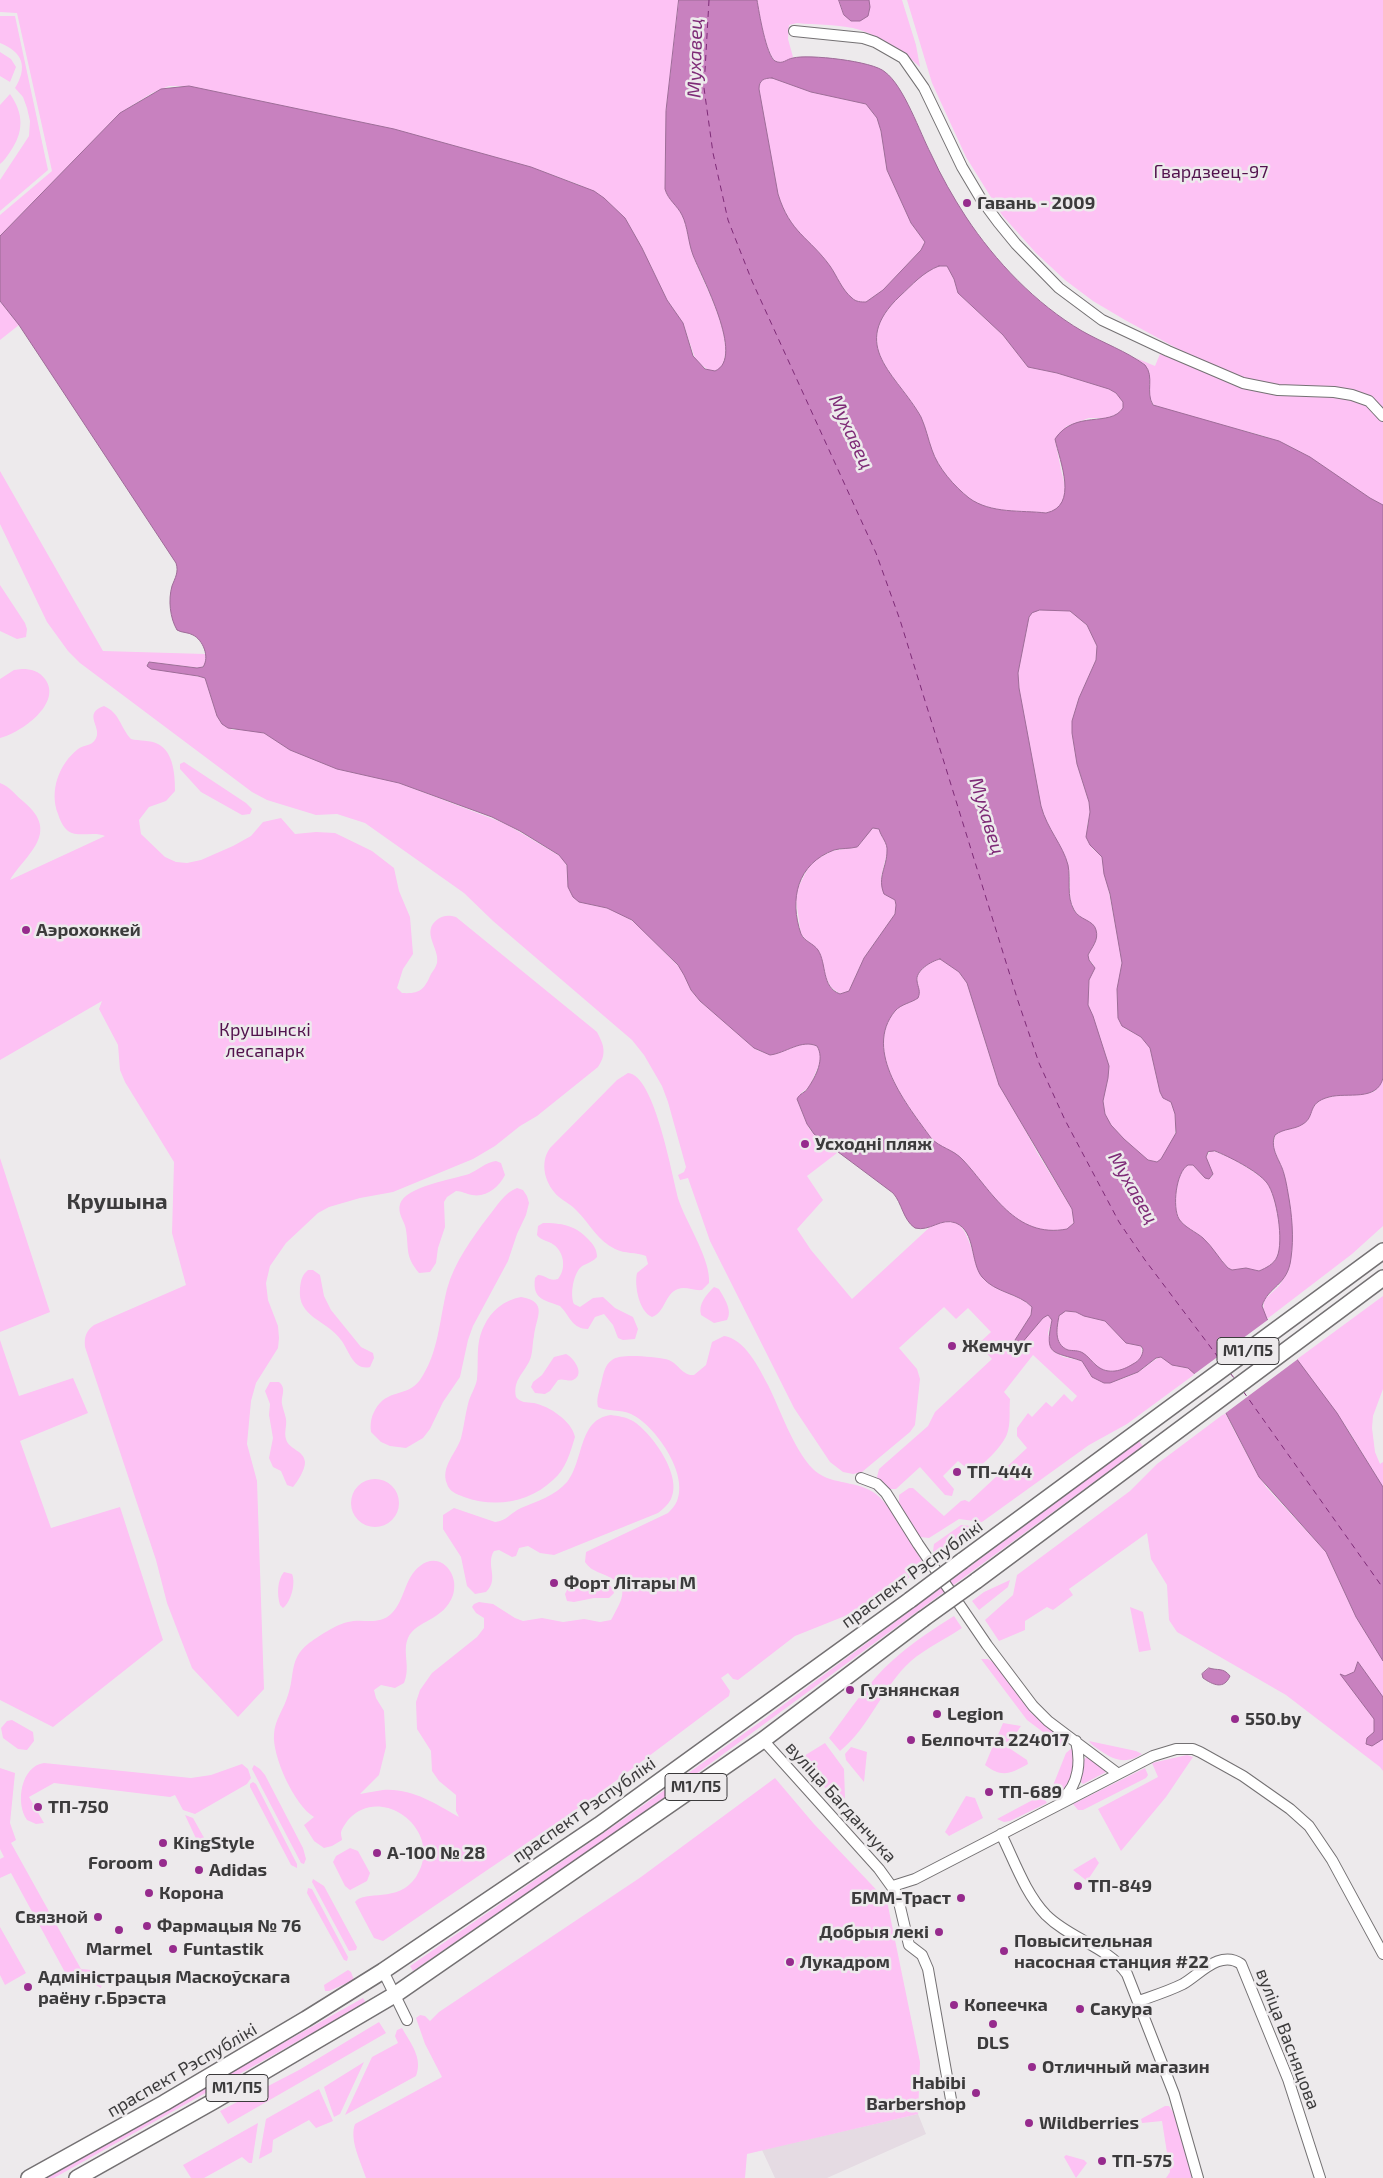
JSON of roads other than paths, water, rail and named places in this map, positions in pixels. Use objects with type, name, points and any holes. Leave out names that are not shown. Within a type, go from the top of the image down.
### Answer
[{"type":"highway","name":"праспект Рэспублікі","points":[[29,2178],[164,2103],[306,2019],[383,1971],[599,1826],[910,1600],[1383,1251]]},
{"type":"highway","name":"М1/П5","points":[[76,2178],[214,2101],[396,1994],[763,1740],[923,1619],[1379,1282]]},
{"type":"street","points":[[794,31],[864,38],[903,58],[924,88],[962,167],[981,199],[998,222],[1016,244],[1059,288],[1102,320],[1168,351],[1244,383],[1278,390],[1334,392],[1352,395],[1369,401],[1383,416]]},
{"type":"street","points":[[861,1478],[877,1484],[886,1493],[918,1544],[987,1645],[1033,1706],[1048,1721],[1117,1774]]},
{"type":"street","name":"вуліца Багданчука","points":[[763,1740],[893,1886],[915,1879],[1054,1805],[1159,1753],[1185,1749],[1200,1752],[1243,1776],[1309,1826],[1332,1860],[1383,1954]]},
{"type":"street","name":"вуліца Багданчука","points":[[1054,1805],[1071,1790],[1074,1783],[1079,1758],[1076,1741]]},
{"type":"street","points":[[1001,1834],[1032,1898],[1046,1915],[1121,1965],[1139,2001],[1178,2103],[1198,2178]]},
{"type":"street","points":[[893,1886],[900,1902],[908,1942],[924,1958],[928,1969],[952,2105]]},
{"type":"street","name":"вуліца Васняцова","points":[[1139,2001],[1184,1983],[1209,1965],[1229,1959],[1236,1960],[1241,1964],[1288,2080],[1320,2178]]},
{"type":"street","points":[[383,1971],[396,1994],[407,2020]]},
{"type":"water","name":"Мухавец","points":[[679,0],[757,0],[766,42],[775,61],[782,62],[801,57],[840,59],[878,68],[892,79],[911,110],[952,194],[990,250],[1033,295],[1065,320],[1145,365],[1149,374],[1150,395],[1153,405],[1279,441],[1310,457],[1383,505],[1383,1078],[1380,1086],[1368,1093],[1329,1097],[1322,1100],[1314,1106],[1307,1121],[1303,1124],[1275,1135],[1274,1150],[1283,1169],[1289,1201],[1292,1250],[1286,1274],[1265,1299],[1262,1306],[1267,1319],[1337,1413],[1383,1487],[1383,1661],[1356,1617],[1326,1552],[1259,1477],[1215,1392],[1188,1368],[1172,1365],[1161,1357],[1156,1358],[1138,1372],[1110,1383],[1104,1383],[1092,1377],[1082,1361],[1053,1351],[1049,1341],[1052,1320],[1048,1315],[1043,1318],[1021,1344],[1016,1345],[1015,1340],[1031,1315],[1032,1307],[1027,1302],[993,1286],[982,1277],[978,1271],[970,1240],[962,1227],[956,1223],[945,1222],[926,1228],[915,1228],[908,1221],[893,1193],[814,1134],[807,1124],[797,1099],[807,1090],[816,1073],[820,1062],[817,1046],[811,1044],[799,1045],[770,1055],[754,1048],[700,1001],[691,990],[678,965],[632,920],[607,908],[579,902],[573,897],[568,887],[567,865],[559,855],[520,831],[492,817],[399,783],[337,769],[290,750],[264,733],[228,728],[222,724],[217,716],[205,678],[151,669],[147,666],[149,662],[197,668],[203,667],[205,663],[206,654],[200,641],[191,634],[177,630],[173,620],[170,609],[170,597],[177,572],[176,563],[19,325],[0,301],[0,236],[120,113],[161,89],[189,86],[394,129],[531,167],[594,191],[625,218],[667,300],[683,323],[693,356],[705,369],[715,371],[723,363],[726,350],[724,334],[712,298],[693,255],[684,220],[665,189],[666,111]],"holes":[[[772,78],[811,92],[866,104],[877,118],[887,170],[911,223],[925,242],[921,250],[883,290],[866,302],[857,301],[848,295],[830,266],[788,218],[778,194],[759,89],[764,79]],[[939,266],[947,266],[954,279],[958,293],[1003,335],[1028,367],[1057,373],[1109,389],[1116,393],[1123,402],[1123,408],[1117,414],[1072,424],[1055,439],[1065,482],[1065,493],[1062,502],[1056,509],[1046,513],[987,507],[963,493],[938,463],[921,417],[890,373],[877,345],[878,330],[885,314],[900,296],[928,272]],[[1040,610],[1070,611],[1087,625],[1097,646],[1096,660],[1079,698],[1072,721],[1072,733],[1077,764],[1089,802],[1090,812],[1086,837],[1090,845],[1102,857],[1122,963],[1117,989],[1118,1018],[1122,1026],[1141,1037],[1150,1048],[1160,1092],[1163,1098],[1171,1102],[1175,1114],[1176,1133],[1161,1159],[1157,1162],[1148,1160],[1124,1139],[1111,1125],[1105,1114],[1103,1101],[1109,1066],[1088,1005],[1089,980],[1095,968],[1088,955],[1097,934],[1095,927],[1079,916],[1072,905],[1069,894],[1066,858],[1047,822],[1041,806],[1019,688],[1018,673],[1029,617],[1032,613]],[[873,828],[879,829],[887,848],[882,888],[884,894],[895,900],[896,905],[895,914],[864,958],[849,991],[840,994],[834,991],[827,981],[818,950],[801,934],[796,908],[796,896],[804,874],[821,856],[839,849],[857,847]],[[940,959],[959,972],[967,983],[999,1085],[1072,1209],[1074,1223],[1067,1229],[1049,1230],[1033,1227],[1019,1220],[1006,1210],[963,1160],[931,1138],[911,1110],[892,1077],[883,1043],[886,1027],[897,1009],[918,998],[918,974],[932,962]],[[1215,1151],[1227,1156],[1263,1178],[1271,1189],[1280,1230],[1280,1241],[1276,1259],[1264,1269],[1259,1271],[1246,1268],[1232,1270],[1228,1268],[1207,1242],[1179,1219],[1176,1206],[1176,1190],[1181,1175],[1188,1165],[1193,1165],[1205,1178],[1209,1179],[1213,1174],[1206,1157],[1208,1152]],[[1066,1311],[1076,1312],[1105,1321],[1126,1343],[1141,1346],[1143,1352],[1139,1360],[1120,1370],[1110,1371],[1101,1369],[1083,1353],[1063,1347],[1058,1340],[1059,1316]]]},
{"type":"water","points":[[839,0],[869,0],[868,16],[860,21],[851,21],[844,15]]},
{"type":"water","points":[[1358,1662],[1383,1697],[1383,1739],[1372,1746],[1366,1744],[1367,1738],[1374,1732],[1374,1719],[1340,1674],[1345,1676],[1354,1672]]},
{"type":"water","points":[[1209,1668],[1223,1670],[1230,1676],[1228,1680],[1218,1685],[1203,1678],[1202,1674]]},
{"type":"place","name":"Гавань - 2009","points":[[967,203]]},
{"type":"place","name":"Аэрохоккей","points":[[26,930]]},
{"type":"place","name":"Усходні пляж","points":[[805,1144]]},
{"type":"place","name":"Жемчуг","points":[[952,1346]]},
{"type":"place","name":"ТП-444","points":[[957,1472]]},
{"type":"place","name":"Форт Літары М","points":[[554,1583]]},
{"type":"place","name":"Гузнянская","points":[[850,1690]]},
{"type":"place","name":"Legion","points":[[937,1714]]},
{"type":"place","name":"550.by","points":[[1235,1719]]},
{"type":"place","name":"Белпочта 224017","points":[[911,1740]]},
{"type":"place","name":"ТП-689","points":[[989,1792]]},
{"type":"place","name":"ТП-750","points":[[38,1807]]},
{"type":"place","name":"KingStyle","points":[[163,1843]]},
{"type":"place","name":"А-100 № 28","points":[[377,1853]]},
{"type":"place","name":"Foroom","points":[[163,1863]]},
{"type":"place","name":"Adidas","points":[[199,1870]]},
{"type":"place","name":"ТП-849","points":[[1078,1886]]},
{"type":"place","name":"Корона","points":[[149,1893]]},
{"type":"place","name":"БММ-Траст","points":[[961,1898]]},
{"type":"place","name":"Связной","points":[[98,1917]]},
{"type":"place","name":"Фармацыя № 76","points":[[147,1926]]},
{"type":"place","name":"Marmel","points":[[119,1930]]},
{"type":"place","name":"Добрыя лекі","points":[[939,1932]]},
{"type":"place","name":"Funtastik","points":[[173,1949]]},
{"type":"place","name":"Повысительная насосная станция #22","points":[[1004,1951]]},
{"type":"place","name":"Лукадром","points":[[790,1962]]},
{"type":"place","name":"Адміністрацыя Маскоўскага раёну г.Брэста","points":[[28,1987]]},
{"type":"place","name":"Копеечка","points":[[954,2005]]},
{"type":"place","name":"Сакура","points":[[1080,2009]]},
{"type":"place","name":"DLS","points":[[993,2024]]},
{"type":"place","name":"Отличный магазин","points":[[1032,2067]]},
{"type":"place","name":"Habibi Barbershop","points":[[976,2093]]},
{"type":"place","name":"Wildberries","points":[[1029,2123]]},
{"type":"place","name":"ТП-575","points":[[1102,2161]]},
{"type":"district","name":"Крушына","points":[[117,1202]]},
{"type":"park label","name":"Гвардзеец-97","points":[[1211,172]]},
{"type":"park label","name":"Крушынскі лесапарк","points":[[265,1040]]}]
